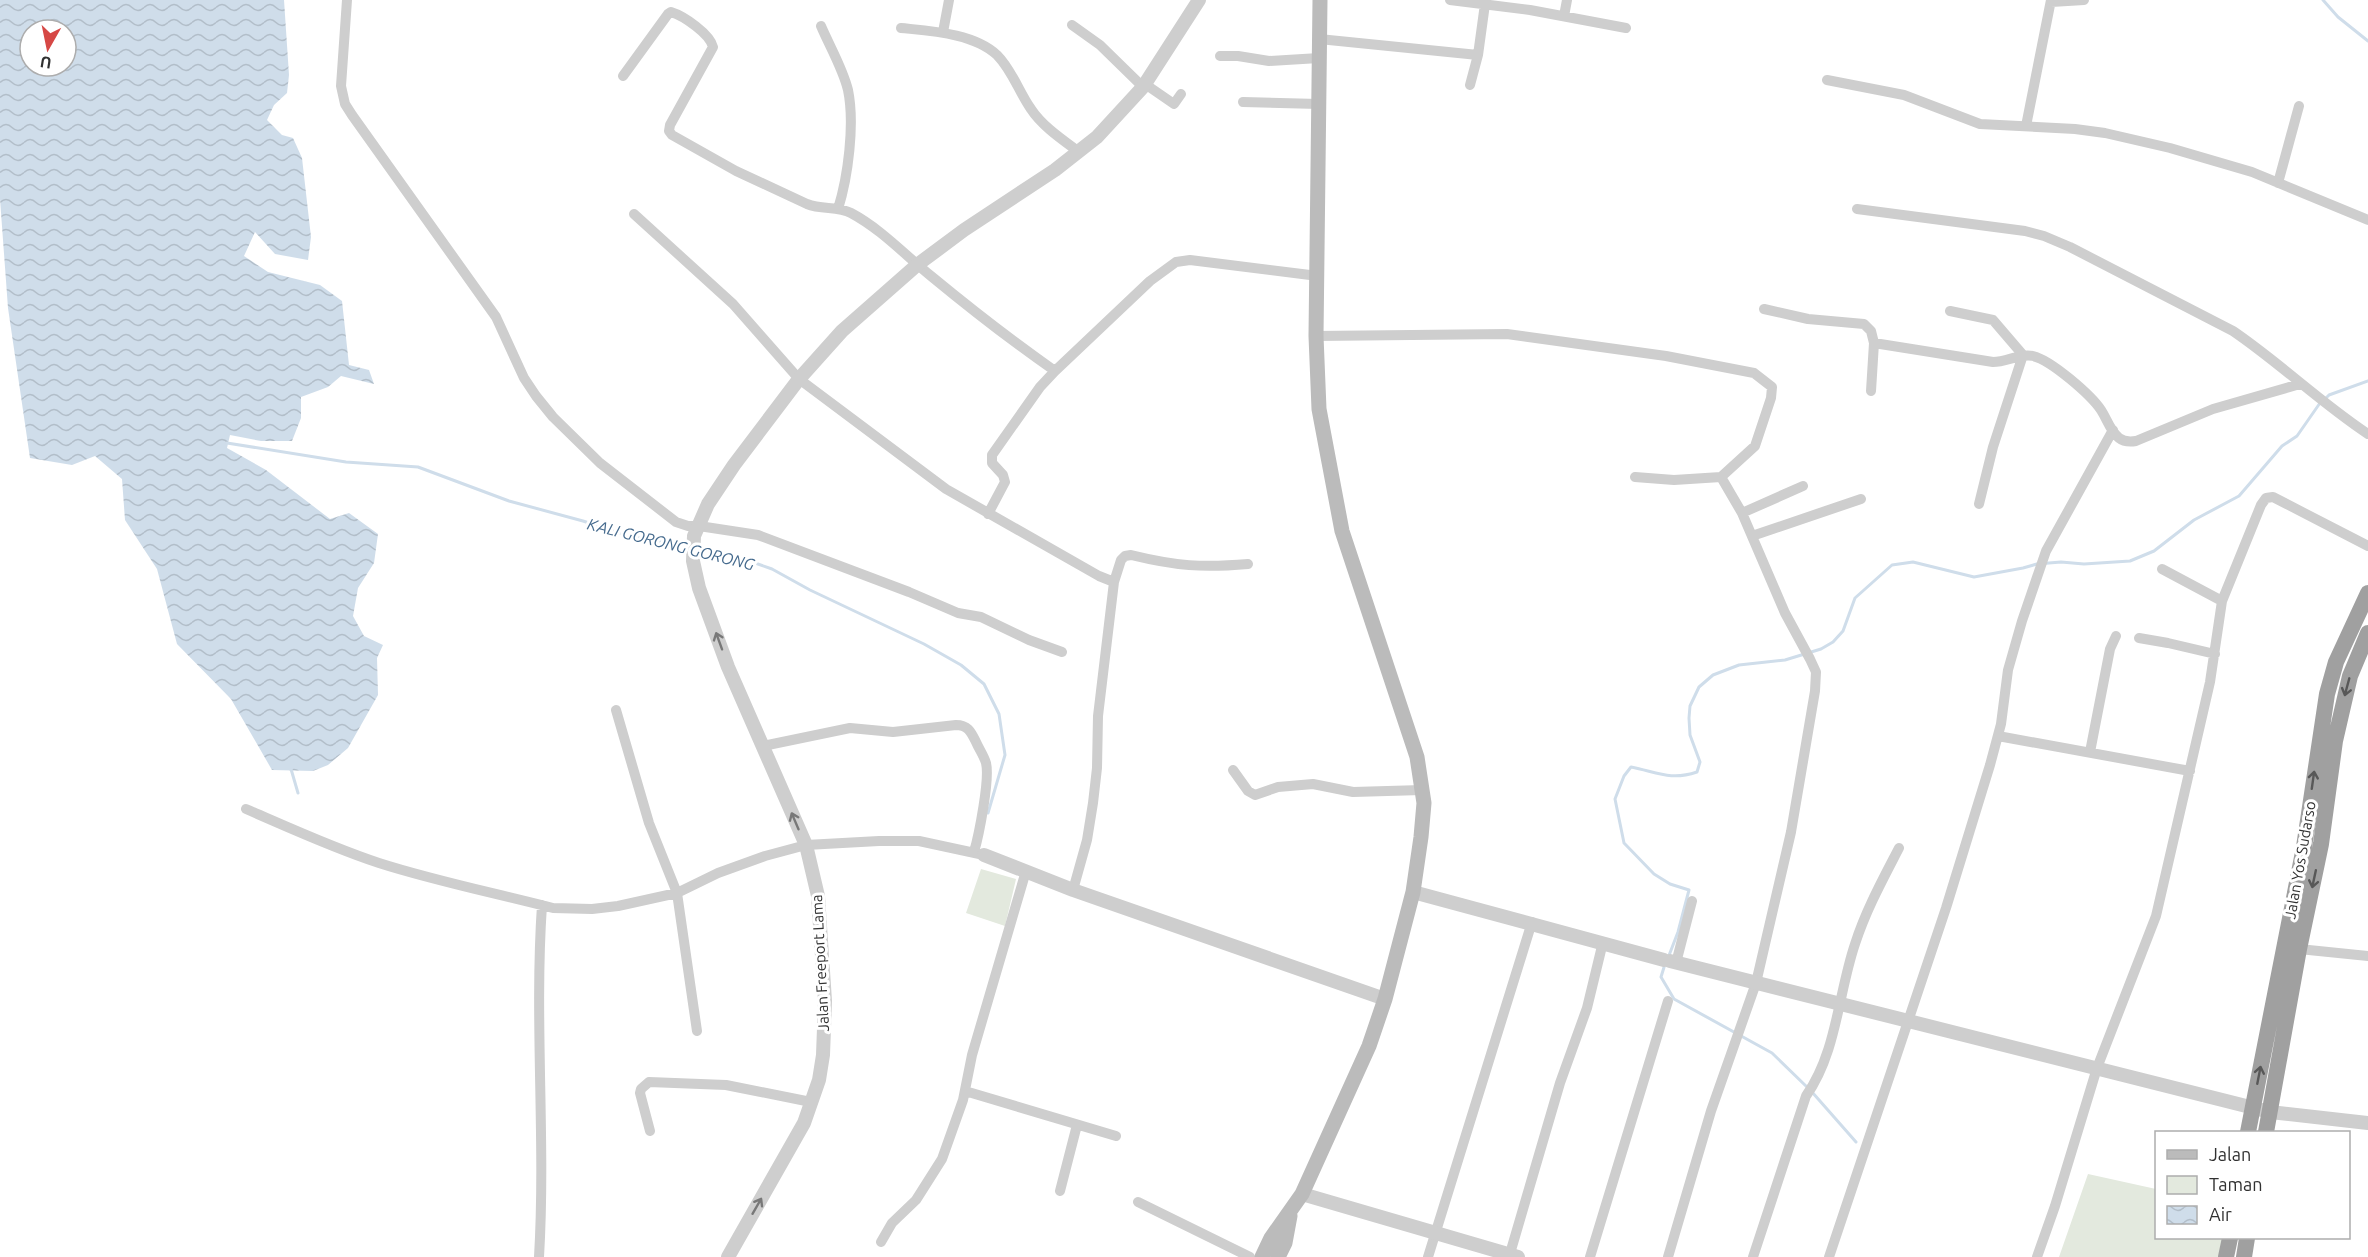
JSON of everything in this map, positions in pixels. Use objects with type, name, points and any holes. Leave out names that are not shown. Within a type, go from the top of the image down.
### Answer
[{"type":"highway","name":"Jalan Yos Sudarso","points":[[2266,1131],[2299,949],[2321,844],[2332,672],[2368,593]]},
{"type":"highway","name":"Jalan Yos Sudarso","points":[[2248,1131],[2327,739],[2368,633]]},
{"type":"highway","points":[[2226,1257],[2230,1239]]},
{"type":"highway","points":[[2244,1257],[2247,1239]]},
{"type":"main road","points":[[1262,1257],[1271,1238],[1302,1194],[1369,1046],[1385,999],[1413,892],[1422,837],[1424,800],[1417,757],[1342,531],[1318,409],[1316,336],[1320,0]]},
{"type":"main road","points":[[1278,1257],[1285,1243],[1291,1210]]},
{"type":"street","points":[[347,0],[341,86],[345,104],[396,174],[442,245],[496,317],[524,378],[536,396],[553,417],[600,463],[669,519],[697,531],[758,535],[958,613],[981,617],[1029,640],[1062,652]]},
{"type":"street","points":[[943,32],[949,0]]},
{"type":"street","points":[[697,531],[708,504],[734,465],[799,379],[842,331],[917,265],[964,230],[1079,152],[1116,118],[1144,86],[1199,0]]},
{"type":"street","points":[[1450,0],[1564,16],[1626,28]]},
{"type":"street","points":[[1564,16],[1567,0]]},
{"type":"street","points":[[2026,126],[2051,1],[2084,0]]},
{"type":"street","points":[[1470,85],[1478,55],[1485,4]]},
{"type":"street","points":[[623,76],[668,14],[671,12],[678,14],[710,39],[713,47],[670,125],[669,131],[672,135],[736,171],[807,204],[817,208],[838,209],[854,215],[883,235],[917,265],[1054,371]]},
{"type":"street","points":[[1072,25],[1100,45],[1144,86],[1174,104],[1181,94]]},
{"type":"street","points":[[821,26],[846,84],[850,108],[847,173],[838,209]]},
{"type":"street","points":[[901,28],[962,36],[997,54],[1019,86],[1033,112],[1079,152]]},
{"type":"street","points":[[1319,39],[1478,55]]},
{"type":"street","points":[[1220,56],[1238,56],[1269,61],[1319,58]]},
{"type":"street","points":[[1827,80],[1904,95],[1980,124],[2075,129],[2133,139],[2228,163],[2368,220]]},
{"type":"street","points":[[1243,102],[1319,104]]},
{"type":"street","points":[[2278,183],[2299,106]]},
{"type":"street","points":[[1857,209],[2025,231],[2070,247],[2233,332],[2251,344],[2336,414],[2368,434]]},
{"type":"street","points":[[634,214],[733,304],[799,379],[946,489],[1099,576],[1114,582]]},
{"type":"street","points":[[988,514],[1005,482],[1003,475],[992,464],[992,455],[1040,387],[1124,304],[1176,262],[1190,260],[1318,276]]},
{"type":"street","points":[[1764,309],[1808,319],[1864,324],[1871,331],[1874,343],[1871,391]]},
{"type":"street","points":[[1950,311],[1993,320],[2023,355]]},
{"type":"street","points":[[1316,336],[1507,334],[1666,356],[1754,373],[1772,387],[1755,446],[1721,477],[1674,480],[1635,477]]},
{"type":"street","points":[[1874,343],[1993,362],[2007,361],[2023,355],[2043,359],[2092,399],[2121,440],[2136,441],[2213,409],[2300,384]]},
{"type":"street","points":[[1979,504],[1993,447],[2023,355]]},
{"type":"street","points":[[1828,1257],[1946,908],[1998,736],[2014,644],[2040,568],[2046,551],[2113,430]]},
{"type":"street","points":[[1668,1257],[1711,1111],[1756,983],[1791,832],[1815,691],[1816,672],[1800,643],[1742,513],[1721,477]]},
{"type":"street","points":[[1742,513],[1803,486]]},
{"type":"street","points":[[2037,1257],[2097,1068],[2151,934],[2215,654],[2222,601],[2261,505],[2266,498],[2273,497],[2368,546]]},
{"type":"street","points":[[1752,536],[1862,499]]},
{"type":"street","name":"Jalan Freeport Lama","points":[[697,531],[693,561],[699,588],[728,667],[806,845],[818,896],[825,1001],[823,1055],[819,1080],[811,1102],[792,1145],[728,1257]]},
{"type":"street","points":[[1073,890],[1087,840],[1093,803],[1097,768],[1098,716],[1114,582],[1120,560],[1125,556],[1172,565],[1203,567],[1248,564]]},
{"type":"street","points":[[2162,569],[2222,601]]},
{"type":"street","points":[[2090,752],[2110,650],[2116,636]]},
{"type":"street","points":[[2139,638],[2168,642],[2215,654]]},
{"type":"street","points":[[616,710],[649,823],[677,893],[697,1031]]},
{"type":"street","points":[[764,746],[850,728],[893,732],[956,725],[966,727],[970,730],[987,770],[978,853]]},
{"type":"street","points":[[1998,736],[2190,771]]},
{"type":"street","points":[[1233,770],[1248,791],[1255,795],[1278,787],[1313,784],[1353,792],[1422,789]]},
{"type":"street","points":[[246,809],[319,842],[390,866],[445,882],[568,909],[618,906],[677,893],[718,873],[765,856],[806,845],[919,841],[978,853],[1073,890],[1385,999]]},
{"type":"street","points":[[1753,1257],[1806,1096],[1819,1078],[1841,1003],[1854,945],[1873,898],[1899,848]]},
{"type":"street","points":[[881,1242],[892,1223],[916,1200],[934,1173],[952,1133],[965,1091],[972,1055],[1026,871]]},
{"type":"street","points":[[1413,892],[1532,922],[1670,961],[2270,1112],[2368,1123]]},
{"type":"street","points":[[1670,961],[1692,902]]},
{"type":"street","points":[[539,1257],[542,1167],[538,972],[547,906]]},
{"type":"street","points":[[1428,1257],[1532,922]]},
{"type":"street","points":[[1302,1194],[1512,1256],[1560,1083],[1587,1008],[1603,942]]},
{"type":"street","points":[[2299,949],[2368,956]]},
{"type":"street","points":[[1590,1257],[1668,1001]]},
{"type":"street","points":[[650,1131],[640,1093],[649,1082],[726,1085],[811,1102]]},
{"type":"street","points":[[965,1091],[1116,1136]]},
{"type":"street","points":[[1060,1191],[1077,1125]]},
{"type":"street","points":[[1138,1202],[1250,1257]]},
{"type":"green space","points":[[981,869],[1016,879],[1005,926],[966,913]]},
{"type":"green space","points":[[2088,1174],[2155,1189],[2155,1239],[2226,1239],[2223,1257],[2059,1257]]},
{"type":"water","points":[[0,0],[284,0],[289,75],[287,93],[274,105],[267,120],[282,135],[293,138],[302,158],[311,237],[308,260],[275,254],[255,232],[244,256],[268,272],[320,285],[342,301],[349,365],[369,370],[374,384],[341,376],[328,387],[301,397],[301,418],[292,441],[261,441],[230,435],[227,448],[266,470],[330,519],[349,513],[378,534],[374,563],[358,588],[353,616],[364,636],[383,645],[377,658],[378,695],[348,748],[328,765],[313,771],[272,770],[231,699],[177,644],[157,569],[125,520],[122,479],[95,456],[72,465],[30,458],[8,308],[0,199]]},
{"type":"waterway","points":[[2323,0],[2338,17],[2368,41]]},
{"type":"waterway","points":[[2325,399],[2329,395],[2368,381]]},
{"type":"waterway","points":[[1668,958],[1678,932],[1689,890],[1670,884],[1654,874],[1624,843],[1615,799],[1624,776],[1631,767],[1671,776],[1697,772],[1700,762],[1690,735],[1690,706],[1699,687],[1713,675],[1739,665],[1785,660],[1821,649],[1833,642],[1843,631],[1855,598],[1892,565],[1913,562],[1974,577],[2037,564],[2130,561],[2154,551],[2194,520],[2239,496],[2282,446],[2297,436],[2320,403]]},
{"type":"waterway","name":"KALI GORONG GORONG","points":[[227,443],[346,462],[418,467],[509,501],[632,537],[689,545]]},
{"type":"waterway","name":"KALI GORONG GORONG","points":[[699,547],[732,555],[772,569],[810,590],[924,644],[961,665],[984,684],[999,714],[1005,755],[988,813]]},
{"type":"waterway","points":[[291,769],[298,793]]},
{"type":"waterway","points":[[1665,964],[1661,977],[1674,999],[1772,1053],[1807,1087]]},
{"type":"waterway","points":[[1812,1092],[1856,1142]]}]
